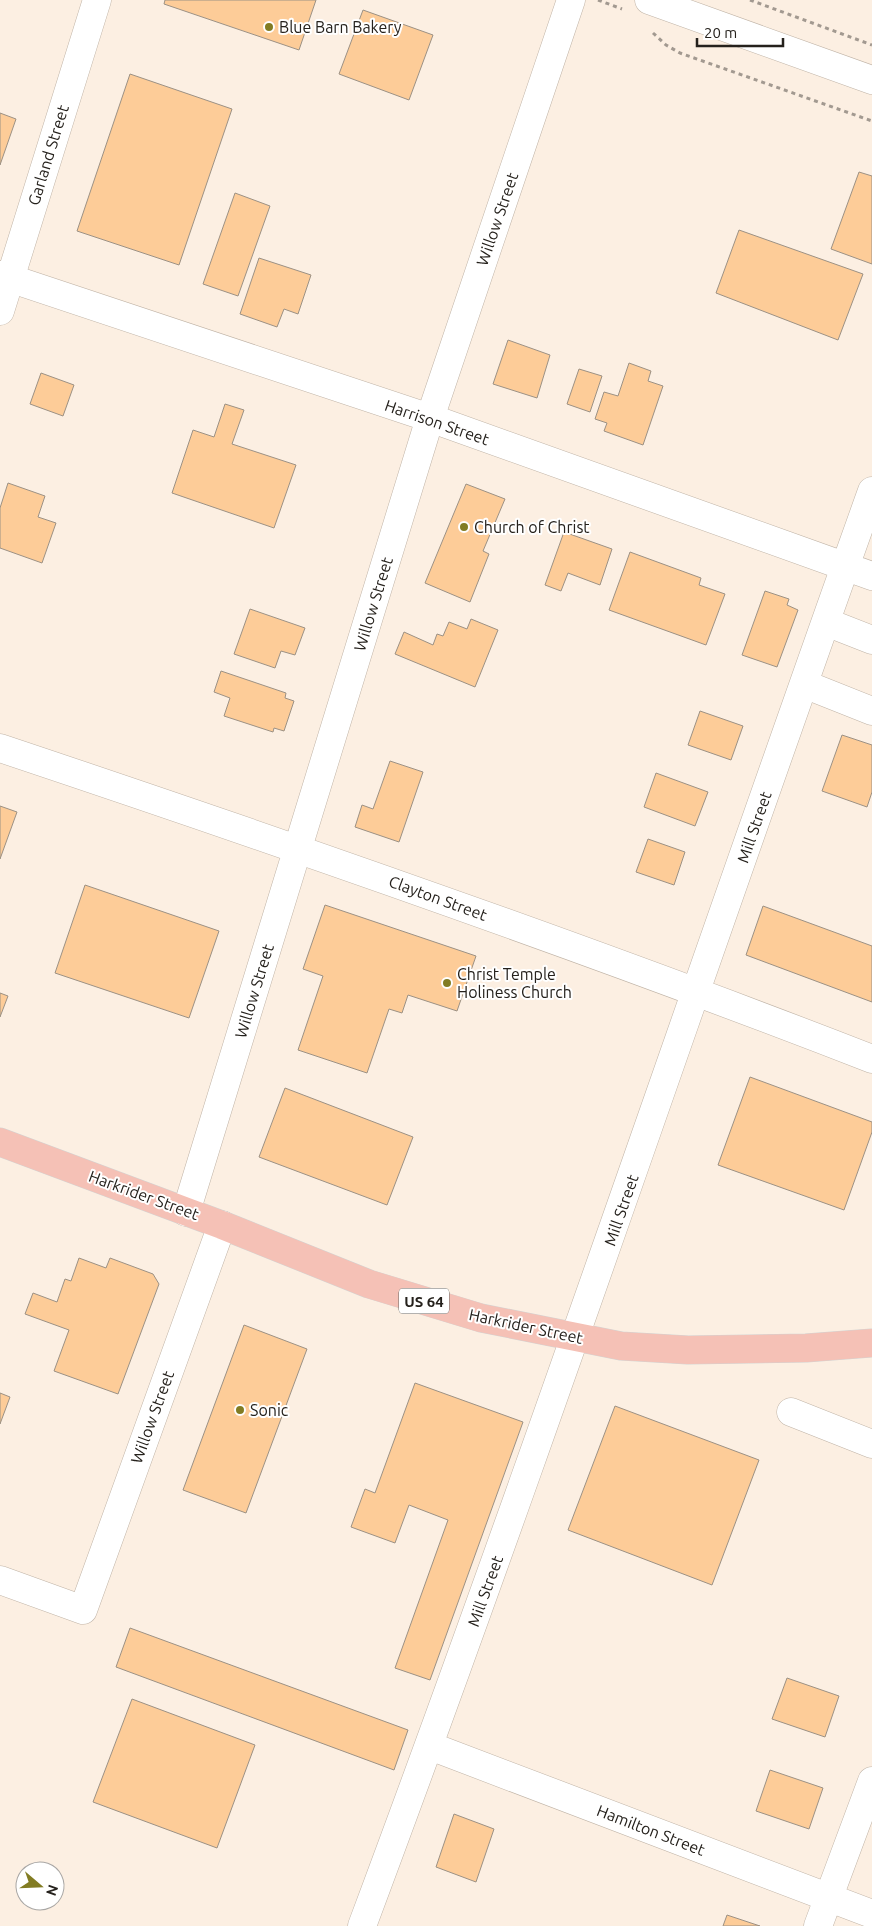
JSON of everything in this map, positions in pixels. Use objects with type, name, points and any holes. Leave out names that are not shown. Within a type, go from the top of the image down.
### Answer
[{"type":"main road","name":"Harkrider Street","points":[[0,1142],[222,1224],[369,1284],[481,1318],[620,1346],[688,1350],[806,1348],[872,1343]]},
{"type":"street","name":"Garland Street","points":[[0,311],[5,276],[97,0]]},
{"type":"street","name":"Willow Street","points":[[186,1212],[430,418],[571,0]]},
{"type":"street","points":[[639,6],[872,80]]},
{"type":"street","name":"Harrison Street","points":[[5,276],[430,418],[872,576]]},
{"type":"street","name":"Mill Street","points":[[362,1926],[430,1746],[577,1336],[872,491]]},
{"type":"street","points":[[826,622],[872,640]]},
{"type":"street","points":[[804,684],[872,711]]},
{"type":"street","name":"Clayton Street","points":[[0,748],[298,847],[697,991],[872,1059]]},
{"type":"street","name":"Willow Street","points":[[0,1580],[83,1610],[222,1224]]},
{"type":"street","points":[[791,1412],[872,1444]]},
{"type":"street","name":"Hamilton Street","points":[[430,1746],[872,1914]]},
{"type":"street","points":[[818,1926],[872,1781]]},
{"type":"path","points":[[597,0],[639,6]]},
{"type":"path","points":[[750,0],[872,45]]},
{"type":"path","points":[[648,29],[666,45],[680,54],[872,121]]},
{"type":"building","name":"Blue Barn Bakery","points":[[165,0],[316,0],[299,50],[164,4]]},
{"type":"building","points":[[363,10],[433,35],[409,100],[339,74]]},
{"type":"building","points":[[130,74],[232,109],[179,265],[77,231]]},
{"type":"building","points":[[0,113],[16,119],[0,165]]},
{"type":"building","points":[[859,172],[872,176],[872,264],[831,249]]},
{"type":"building","points":[[235,193],[270,206],[238,296],[203,284]]},
{"type":"building","points":[[739,230],[863,274],[838,340],[716,293]]},
{"type":"building","points":[[259,258],[311,275],[298,314],[284,309],[277,327],[240,314]]},
{"type":"building","points":[[508,340],[550,355],[537,398],[493,384]]},
{"type":"building","points":[[629,363],[651,371],[648,381],[663,386],[643,445],[604,431],[607,423],[595,419],[604,392],[618,396]]},
{"type":"building","points":[[579,369],[602,376],[590,412],[567,404]]},
{"type":"building","points":[[41,373],[74,385],[63,416],[30,404]]},
{"type":"building","points":[[225,404],[244,410],[232,444],[296,465],[274,528],[172,493],[193,430],[214,437]]},
{"type":"building","points":[[8,483],[45,496],[38,517],[56,523],[42,563],[0,548],[0,508]]},
{"type":"building","points":[[466,484],[505,499],[483,551],[489,554],[470,602],[425,583]]},
{"type":"building","points":[[564,532],[612,549],[600,585],[568,573],[561,591],[545,585]]},
{"type":"building","points":[[630,552],[701,578],[699,585],[725,594],[706,645],[609,610]]},
{"type":"building","points":[[765,591],[789,599],[787,605],[798,610],[777,667],[742,655]]},
{"type":"building","points":[[250,609],[305,628],[295,655],[281,651],[275,668],[234,654]]},
{"type":"building","points":[[471,619],[498,630],[475,687],[395,654],[404,632],[433,645],[437,634],[443,636],[449,622],[467,629]]},
{"type":"building","points":[[221,671],[286,693],[285,698],[294,701],[284,731],[274,728],[273,732],[224,716],[230,698],[214,692]]},
{"type":"building","points":[[700,711],[743,726],[731,760],[688,745]]},
{"type":"building","points":[[842,735],[872,745],[872,792],[867,807],[822,791]]},
{"type":"building","points":[[390,761],[423,772],[399,842],[355,827],[362,805],[373,809]]},
{"type":"building","points":[[656,773],[708,792],[695,826],[644,807]]},
{"type":"building","points":[[0,806],[17,812],[0,859]]},
{"type":"building","points":[[648,839],[685,852],[674,885],[636,872]]},
{"type":"building","points":[[85,885],[219,931],[189,1018],[55,973]]},
{"type":"building","points":[[325,905],[476,956],[457,1011],[408,995],[402,1013],[389,1009],[367,1073],[298,1050],[323,976],[303,969]]},
{"type":"building","points":[[763,906],[872,946],[872,1002],[746,955]]},
{"type":"building","points":[[0,993],[8,996],[0,1017]]},
{"type":"building","points":[[750,1077],[872,1122],[872,1132],[844,1210],[718,1165]]},
{"type":"building","points":[[285,1088],[413,1137],[387,1205],[259,1157]]},
{"type":"building","points":[[79,1258],[106,1268],[110,1258],[153,1274],[159,1284],[118,1394],[54,1371],[69,1330],[25,1314],[33,1293],[57,1302],[65,1279],[71,1281]]},
{"type":"building","points":[[244,1325],[307,1349],[246,1513],[183,1490]]},
{"type":"building","points":[[415,1383],[523,1422],[430,1680],[395,1668],[448,1520],[409,1505],[395,1543],[351,1527],[365,1489],[375,1493]]},
{"type":"building","points":[[0,1393],[10,1397],[0,1424]]},
{"type":"building","points":[[615,1406],[759,1460],[712,1585],[568,1530]]},
{"type":"building","points":[[130,1628],[408,1730],[394,1770],[116,1667]]},
{"type":"building","points":[[787,1678],[839,1696],[825,1737],[772,1719]]},
{"type":"building","points":[[132,1699],[255,1745],[217,1848],[93,1802]]},
{"type":"building","points":[[770,1770],[823,1788],[809,1829],[756,1811]]},
{"type":"building","points":[[454,1814],[494,1829],[476,1882],[436,1867]]},
{"type":"building","points":[[727,1915],[760,1926],[723,1926]]},
{"type":"place","name":"Blue Barn Bakery","points":[[269,27]]},
{"type":"place","name":"Church of Christ","points":[[464,527]]},
{"type":"place","name":"Christ Temple Holiness Church","points":[[447,983]]},
{"type":"place","name":"Sonic","points":[[240,1410]]}]
